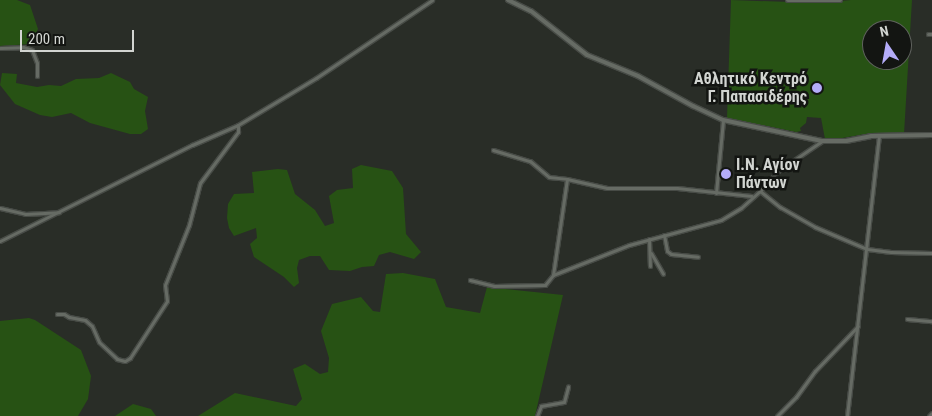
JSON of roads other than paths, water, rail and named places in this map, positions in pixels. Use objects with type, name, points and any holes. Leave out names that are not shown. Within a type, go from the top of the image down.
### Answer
[{"type":"street","points":[[0,241],[192,145],[238,126],[316,78],[432,0]]},
{"type":"street","points":[[508,0],[531,11],[587,55],[638,76],[723,120],[822,142],[879,136],[932,135]]},
{"type":"street","points":[[788,0],[840,0]]},
{"type":"street","points":[[0,48],[23,47],[32,50],[38,63],[37,76]]},
{"type":"street","points":[[716,193],[723,120]]},
{"type":"street","points":[[57,314],[85,320],[92,326],[99,342],[117,359],[125,361],[130,358],[167,301],[166,285],[188,225],[200,184],[238,132],[238,126]]},
{"type":"street","points":[[847,416],[879,136]]},
{"type":"street","points":[[553,275],[649,239],[722,220],[741,208],[778,171],[822,142]]},
{"type":"street","points":[[493,150],[530,161],[549,177],[607,188],[677,188],[753,196]]},
{"type":"street","points":[[470,280],[494,286],[542,286],[548,284],[553,275],[567,179]]},
{"type":"street","points":[[760,190],[780,207],[815,227],[867,248],[891,252],[932,253]]},
{"type":"street","points":[[0,208],[25,214],[61,212]]},
{"type":"street","points":[[664,236],[667,251],[671,254],[698,258]]},
{"type":"street","points":[[649,239],[651,252],[650,266]]},
{"type":"street","points":[[651,252],[663,274]]},
{"type":"street","points":[[907,319],[932,321]]},
{"type":"street","points":[[777,416],[796,398],[815,371],[858,326]]},
{"type":"street","points":[[538,416],[541,406],[564,402],[568,387]]},
{"type":"street","points":[[928,416],[932,414]]},
{"type":"place","name":"Αθλητικό Κεντρό Γ. Παπασιδέρης","points":[[817,88]]},
{"type":"place","name":"Ι.Ν. Αγίον Πάντων","points":[[726,174]]}]
